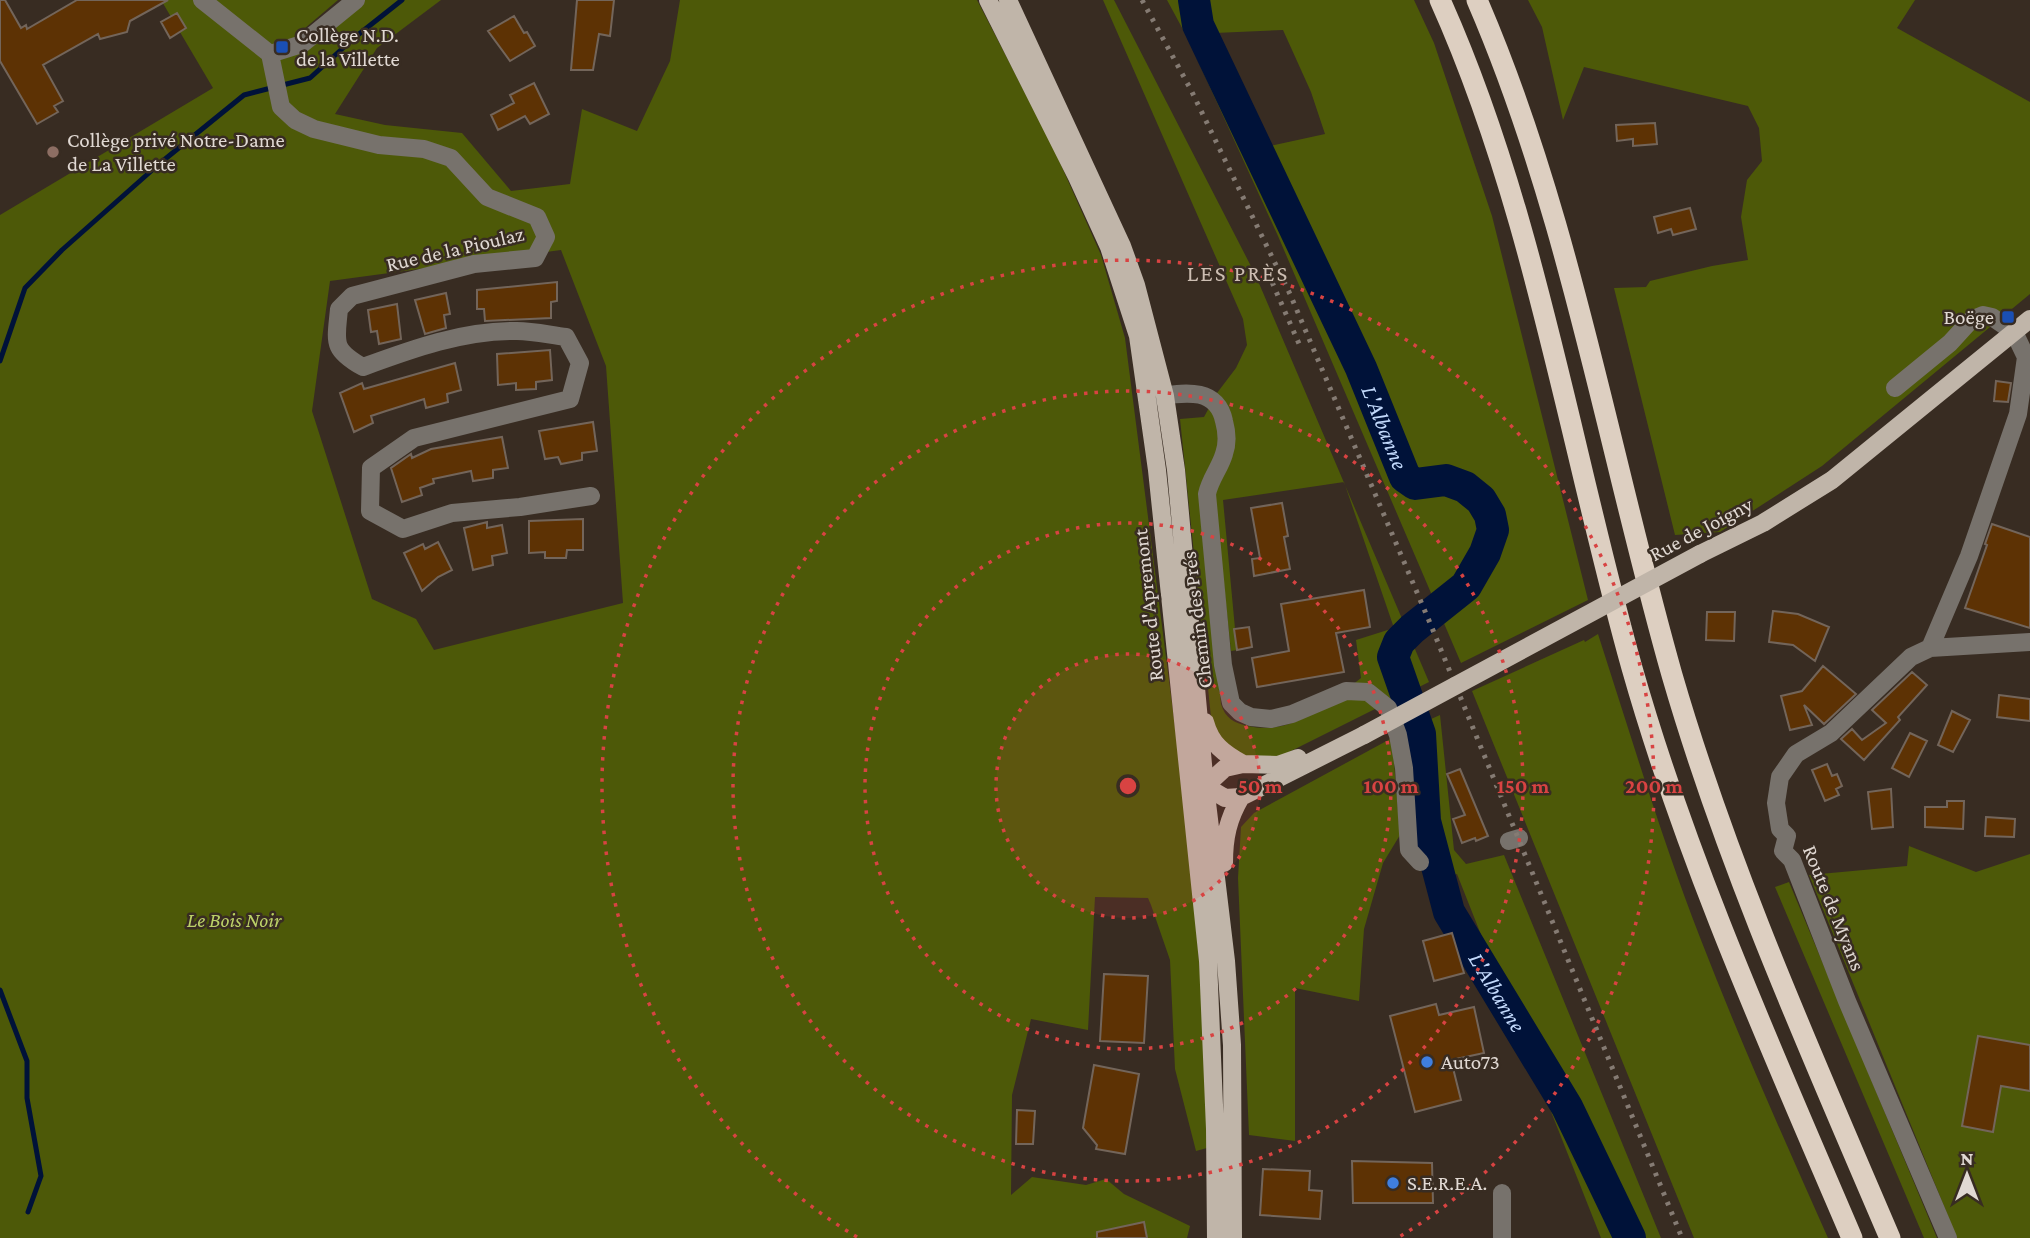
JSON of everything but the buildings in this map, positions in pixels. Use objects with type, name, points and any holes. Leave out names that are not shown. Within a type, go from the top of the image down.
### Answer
[{"type":"highway","points":[[1440,0],[1474,84],[1507,182],[1621,627],[1672,790],[1749,993],[1852,1238]]},
{"type":"highway","points":[[1477,0],[1511,83],[1543,180],[1653,606],[1690,736],[1745,888],[1890,1238]]},
{"type":"main road","name":"Route d'Apremont","points":[[988,0],[1109,247],[1138,336],[1175,470],[1198,697],[1199,792],[1215,1129],[1216,1238]]},
{"type":"main road","name":"Route d'Apremont","points":[[1009,0],[1122,246],[1140,298],[1156,397],[1157,470],[1189,777],[1199,792],[1226,961],[1232,1045],[1233,1238]]},
{"type":"main road","name":"Rue de Joigny","points":[[1241,797],[1364,735],[1700,554],[1763,523],[1832,480],[2030,319]]},
{"type":"main road","points":[[1198,697],[1209,736],[1223,753],[1243,764]]},
{"type":"main road","name":"Rue de Joigny","points":[[1199,792],[1225,768],[1243,764],[1278,765],[1364,735]]},
{"type":"main road","points":[[1199,792],[1241,797],[1231,815],[1224,837],[1226,961]]},
{"type":"street","points":[[202,0],[270,54],[302,44],[356,0]]},
{"type":"street","name":"Rue de la Pioulaz","points":[[270,54],[281,107],[295,120],[314,129],[379,145],[424,149],[451,158],[488,197],[537,217],[546,237],[535,258],[474,264],[352,296],[339,309],[336,340],[343,356],[363,367],[413,349],[470,335],[517,331],[566,337],[580,363],[570,398],[414,438],[371,468],[370,511],[403,529],[452,513],[520,507],[591,496]]},
{"type":"street","points":[[1895,388],[1950,343],[1971,320],[1983,315],[1992,317],[2014,332],[2026,357],[2018,414],[1969,556],[1930,648],[2030,642]]},
{"type":"street","name":"Chemin des Prés","points":[[1156,397],[1204,394],[1215,401],[1222,413],[1227,444],[1207,494],[1223,665],[1231,703],[1240,712],[1251,717],[1271,719],[1292,714],[1346,691],[1368,692],[1388,708],[1398,735],[1404,768],[1409,850],[1420,862]]},
{"type":"street","name":"Route de Myans","points":[[1930,648],[1912,657],[1831,733],[1796,754],[1780,777],[1776,803],[1780,830],[1787,836],[1783,851],[1792,860],[1847,1001],[1948,1238]]},
{"type":"street","points":[[1502,1193],[1502,1238]]},
{"type":"green space","name":"Le Bois Noir","points":[[161,0],[338,0],[297,35],[352,0],[441,0],[377,48],[335,114],[385,125],[462,133],[511,191],[570,184],[582,109],[637,131],[670,61],[680,0],[977,0],[1053,147],[1101,255],[1125,338],[1188,828],[1202,997],[1207,1140],[1207,1148],[1196,1151],[1175,1069],[1170,960],[1148,898],[1095,897],[1088,1030],[1031,1019],[1012,1095],[1011,1195],[1032,1177],[1086,1185],[1106,1179],[1124,1194],[1190,1226],[1187,1238],[1147,1238],[1144,1222],[1106,1230],[1108,1238],[0,1238],[0,215],[213,88]],"holes":[[[561,250],[606,366],[623,603],[434,650],[416,619],[372,599],[312,411],[330,281]]]},
{"type":"green space","points":[[1103,0],[1114,0],[1255,274],[1344,482],[1223,500],[1237,650],[1231,651],[1215,501],[1200,503],[1223,709],[1234,721],[1248,726],[1264,728],[1295,722],[1323,707],[1361,678],[1356,640],[1394,628],[1345,486],[1429,682],[1279,757],[1254,761],[1224,744],[1211,717],[1180,419],[1204,417],[1217,393],[1236,368],[1247,345],[1243,319]]},
{"type":"green space","points":[[1167,0],[1414,0],[1434,43],[1492,216],[1588,600],[1461,663],[1278,236],[1187,37]],"holes":[[[1283,30],[1311,92],[1325,134],[1270,146],[1215,33]]]},
{"type":"green space","points":[[1528,0],[1915,0],[1897,28],[2030,102],[2030,294],[1822,466],[1720,532],[1675,535],[1614,288],[1646,287],[1650,281],[1748,260],[1741,217],[1747,180],[1762,161],[1759,128],[1748,106],[1584,67],[1563,120],[1542,27]]},
{"type":"green space","points":[[1598,634],[1660,826],[1701,940],[1828,1238],[1694,1238],[1472,691]]},
{"type":"green space","points":[[1440,715],[1454,850],[1466,864],[1504,855],[1661,1238],[1601,1238],[1457,874],[1427,884],[1411,829],[1402,732]]},
{"type":"green space","points":[[1392,738],[1400,835],[1383,863],[1364,929],[1359,1001],[1295,988],[1295,1141],[1249,1135],[1238,878],[1241,827],[1254,813]]},
{"type":"green space","points":[[1909,846],[1976,872],[2030,854],[2030,1238],[1957,1238],[1809,875],[1907,866]]},
{"type":"green space","points":[[1789,882],[1937,1238],[1924,1238],[1775,887]]},
{"type":"waterway","points":[[0,361],[25,288],[62,250],[159,164],[244,95],[310,78],[402,0]]},
{"type":"waterway","name":"L'Albanne","points":[[1194,0],[1198,25],[1361,368],[1405,477],[1415,484],[1446,480],[1465,487],[1481,500],[1490,515],[1493,530],[1485,553],[1466,586],[1412,629],[1399,642],[1393,657],[1420,734],[1425,821],[1449,912],[1567,1107],[1630,1238]]},
{"type":"waterway","points":[[0,990],[27,1061],[27,1098],[41,1176],[28,1212]]},
{"type":"railway","points":[[1142,0],[1191,90],[1290,294],[1430,623],[1682,1238]]},
{"type":"railway","points":[[1268,273],[1300,346]]},
{"type":"place","name":"Collège N.D. de la Villette","points":[[282,47]]},
{"type":"place","name":"Collège privé Notre-Dame de La Villette","points":[[53,152]]},
{"type":"place","name":"Boëge","points":[[2008,317]]},
{"type":"place","name":"Auto73","points":[[1427,1062]]},
{"type":"place","name":"S.E.R.E.A.","points":[[1393,1183]]},
{"type":"district","name":"LES PRÈS","points":[[1238,273]]}]
